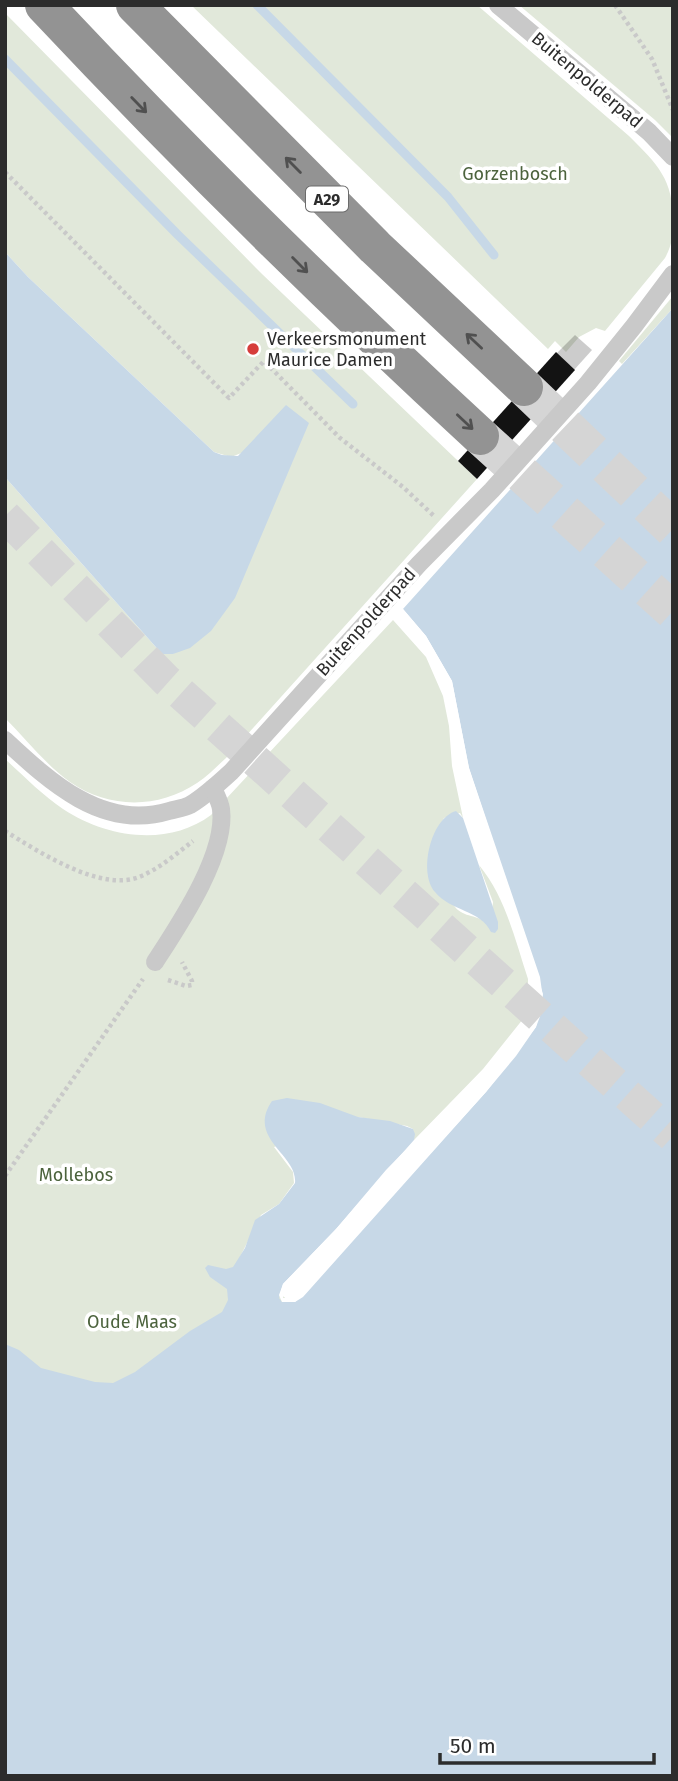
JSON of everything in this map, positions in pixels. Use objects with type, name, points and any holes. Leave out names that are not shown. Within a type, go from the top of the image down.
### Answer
[{"type":"highway","points":[[44,5],[159,126],[370,334],[480,436]]},
{"type":"highway","name":"A29","points":[[135,5],[375,247],[524,387]]},
{"type":"lane","name":"Buitenpolderpad","points":[[498,5],[649,132],[673,157]]},
{"type":"lane","name":"Buitenpolderpad","points":[[5,740],[63,790],[99,808],[135,817],[156,815],[188,806],[232,771],[448,533],[492,490],[588,383],[673,274]]},
{"type":"lane","points":[[151,968],[187,913],[217,845],[221,809],[213,788]]},
{"type":"path","points":[[615,5],[653,59],[673,110]]},
{"type":"path","points":[[5,172],[229,398],[264,361],[340,438],[420,502],[448,533]]},
{"type":"path","points":[[5,831],[88,876],[107,881],[122,881],[138,877],[166,862],[195,839],[219,829]]},
{"type":"path","points":[[5,1176],[151,968]]},
{"type":"green space","name":"Gorzenbosch","points":[[191,5],[477,5],[629,136],[656,165],[667,183],[672,206],[672,236],[665,258],[605,331],[596,328],[579,337],[566,352],[555,341],[548,349]]},
{"type":"green space","points":[[519,5],[673,5],[673,138],[655,120]]},
{"type":"green space","points":[[5,13],[262,274],[477,479],[226,758],[197,783],[166,798],[117,801],[85,791],[53,768],[5,718],[5,477],[162,654],[173,654],[244,452],[231,457],[214,452],[28,277],[5,252]]},
{"type":"green space","points":[[673,296],[673,308],[622,364],[619,361]]},
{"type":"green space","points":[[393,620],[426,657],[443,696],[449,726],[452,766],[463,818],[460,813],[444,818],[435,835],[428,862],[458,910],[484,921],[490,929],[493,902],[479,865],[496,891],[509,920],[528,979],[528,1002],[523,1019],[483,1069],[414,1140],[413,1129],[407,1126],[358,1117],[274,1147],[293,1172],[294,1183],[279,1204],[261,1215],[240,1257],[294,1306],[5,1581],[5,759],[48,798],[80,819],[99,827],[137,835],[176,832],[211,815]]},
{"type":"water","points":[[5,252],[28,277],[214,452],[238,456],[286,405],[309,423],[235,598],[211,631],[190,648],[173,654],[162,654],[5,477]]},
{"type":"water","points":[[673,308],[673,1776],[5,1776],[5,1344],[19,1350],[41,1368],[95,1382],[113,1383],[135,1372],[190,1331],[222,1312],[228,1300],[227,1289],[210,1277],[205,1268],[208,1265],[226,1269],[233,1267],[245,1248],[255,1220],[279,1204],[295,1183],[289,1163],[265,1126],[266,1114],[272,1101],[287,1098],[320,1103],[358,1117],[390,1121],[413,1129],[414,1140],[336,1229],[283,1284],[279,1298],[282,1302],[295,1302],[486,1092],[536,1027],[543,994],[469,768],[452,681],[426,636],[403,609]]},
{"type":"water","points":[[456,811],[463,818],[498,922],[495,933],[480,919],[441,898],[430,883],[428,859],[434,834],[447,816]]},
{"type":"pier","points":[[403,609],[426,636],[452,681],[469,768],[540,977],[544,1006],[536,1027],[486,1092],[303,1297],[295,1302],[282,1302],[279,1295],[283,1284],[336,1229],[386,1170],[419,1136],[417,1142],[366,1200],[286,1286],[283,1298],[293,1298],[301,1294],[484,1090],[533,1025],[541,1006],[536,978],[466,769],[448,683],[424,639],[401,611]]},
{"type":"building","points":[[556,352],[575,370],[477,479],[458,461]]},
{"type":"waterway","points":[[257,5],[448,197],[494,255]]},
{"type":"waterway","points":[[5,59],[178,235],[353,404]]},
{"type":"tunnel","points":[[524,387],[673,529]]},
{"type":"tunnel","points":[[480,436],[673,611]]},
{"type":"tunnel","points":[[5,516],[166,680],[673,1136]]},
{"type":"place","name":"Verkeersmonument Maurice Damen","points":[[253,349]]},
{"type":"park label","name":"Mollebos","points":[[76,1175]]},
{"type":"park label","name":"Oude Maas","points":[[132,1322]]}]
